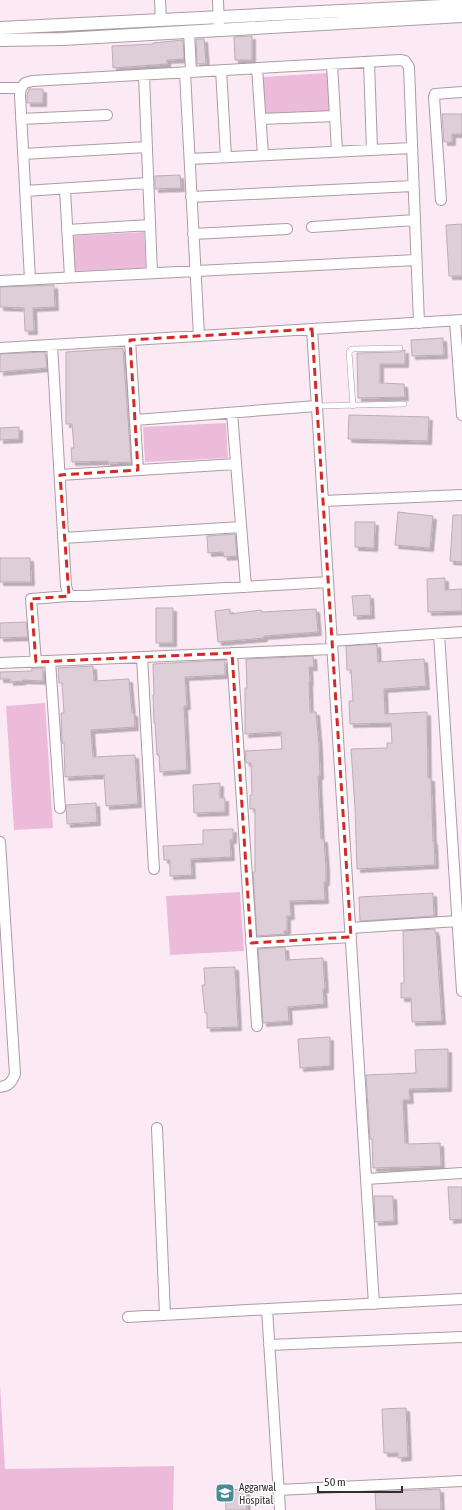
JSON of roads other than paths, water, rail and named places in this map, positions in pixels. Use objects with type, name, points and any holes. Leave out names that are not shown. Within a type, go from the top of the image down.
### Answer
[{"type":"street","points":[[160,0],[161,21]]},
{"type":"street","points":[[218,0],[219,24]]},
{"type":"street","points":[[0,40],[63,39],[188,31],[219,24],[462,5]]},
{"type":"street","points":[[0,28],[161,21],[219,24],[462,16]]},
{"type":"street","points":[[188,31],[191,197],[199,336]]},
{"type":"street","points":[[30,279],[20,95],[21,88],[25,83],[32,81],[400,60],[405,61],[409,67],[419,323]]},
{"type":"street","points":[[369,62],[372,150]]},
{"type":"street","points":[[332,64],[337,152]]},
{"type":"street","points":[[257,68],[263,155]]},
{"type":"street","points":[[221,70],[226,157]]},
{"type":"street","points":[[144,75],[152,273]]},
{"type":"street","points":[[0,88],[21,88]]},
{"type":"street","points":[[441,200],[434,97],[435,94],[439,93],[462,92]]},
{"type":"street","points":[[21,119],[107,115]]},
{"type":"street","points":[[261,119],[335,116]]},
{"type":"street","points":[[23,154],[147,147]]},
{"type":"street","points":[[190,159],[412,148]]},
{"type":"street","points":[[25,191],[148,183]]},
{"type":"street","points":[[191,197],[413,186]]},
{"type":"street","points":[[65,189],[70,277]]},
{"type":"street","points":[[312,227],[415,220]]},
{"type":"street","points":[[67,230],[150,225]]},
{"type":"street","points":[[193,234],[287,229]]},
{"type":"street","points":[[0,281],[416,260]]},
{"type":"street","points":[[0,348],[458,320],[462,416]]},
{"type":"street","points":[[312,329],[374,1304]]},
{"type":"street","points":[[130,340],[138,470]]},
{"type":"street","points":[[52,345],[66,586],[69,596]]},
{"type":"street","points":[[135,420],[317,406]]},
{"type":"street","points":[[232,413],[246,587]]},
{"type":"street","points":[[60,475],[236,464]]},
{"type":"street","points":[[323,501],[462,495]]},
{"type":"street","points":[[63,538],[241,526]]},
{"type":"street","points":[[36,662],[31,599],[328,582]]},
{"type":"street","points":[[0,663],[232,653],[462,632]]},
{"type":"street","points":[[439,634],[462,991]]},
{"type":"street","points":[[232,653],[257,1026]]},
{"type":"street","points":[[142,657],[154,869]]},
{"type":"street","points":[[50,661],[60,808]]},
{"type":"street","points":[[0,842],[4,975],[15,1074],[13,1081],[8,1085],[0,1087]]},
{"type":"street","points":[[251,943],[458,921]]},
{"type":"street","points":[[157,1128],[165,1315]]},
{"type":"street","points":[[366,1179],[462,1173]]},
{"type":"street","points":[[128,1317],[462,1299]]},
{"type":"street","points":[[267,1309],[280,1510]]},
{"type":"street","points":[[269,1345],[462,1337]]},
{"type":"street","points":[[278,1490],[462,1481]]},
{"type":"lane","points":[[353,406],[350,350],[352,348],[400,348]]},
{"type":"lane","points":[[317,406],[404,404]]},
{"type":"place","name":"Aggarwal Hospital","points":[[225,1493]]}]
